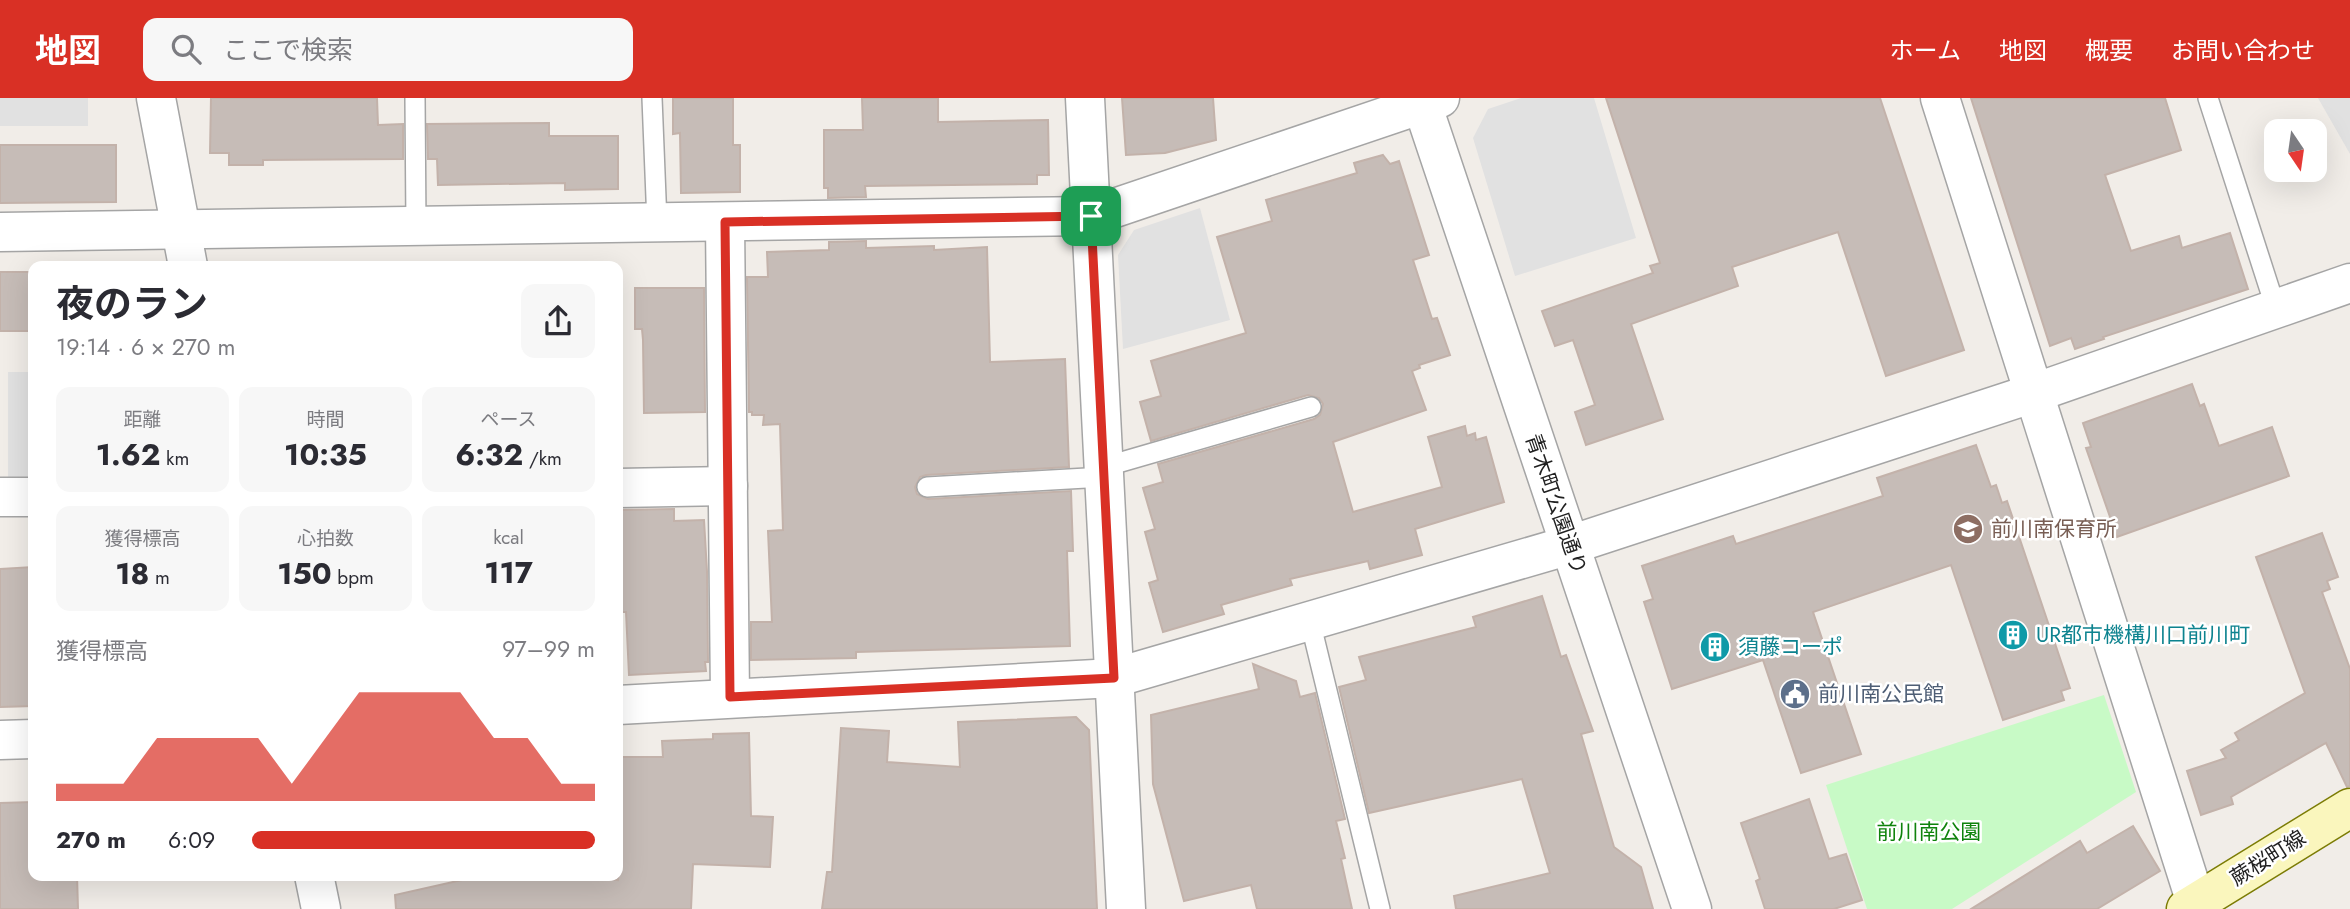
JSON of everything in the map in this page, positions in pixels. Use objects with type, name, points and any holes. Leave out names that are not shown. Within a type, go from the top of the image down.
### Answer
[{"type":"main road","name":"蕨桜町線","points":[[2194,907],[2350,808]]},
{"type":"street","points":[[156,98],[184,248]]},
{"type":"street","points":[[1084,98],[1126,909]]},
{"type":"street","points":[[1940,98],[2035,393],[2194,907]]},
{"type":"street","points":[[0,233],[184,248],[416,227],[1091,216],[1427,100]]},
{"type":"street","name":"青木町公園通り","points":[[1427,100],[1570,545],[1692,909]]},
{"type":"street","points":[[725,222],[730,697]]},
{"type":"street","points":[[623,705],[1114,678],[1570,545],[2035,393],[2350,283]]},
{"type":"street","points":[[623,488],[728,486]]},
{"type":"street","points":[[0,497],[28,496]]},
{"type":"street","points":[[0,740],[28,738]]},
{"type":"street","points":[[315,881],[321,909]]},
{"type":"lane","points":[[415,98],[416,227]]},
{"type":"lane","points":[[652,98],[657,223]]},
{"type":"lane","points":[[2208,98],[2276,309]]},
{"type":"lane","points":[[927,487],[1104,472],[1311,407]]},
{"type":"lane","points":[[1310,621],[1380,909]]},
{"type":"green space","name":"前川南公園","points":[[2104,695],[2136,792],[1952,909],[1867,909],[1826,785]]},
{"type":"shaded area","points":[[0,98],[88,98],[88,126],[0,126]]},
{"type":"shaded area","points":[[1521,98],[1594,98],[1636,238],[1515,276],[1473,138],[1488,109]]},
{"type":"shaded area","points":[[2318,98],[2350,98],[2350,154]]},
{"type":"shaded area","points":[[1200,208],[1230,320],[1123,349],[1118,255],[1134,230]]},
{"type":"shaded area","points":[[8,372],[28,372],[28,480],[8,480]]},
{"type":"building","points":[[211,98],[377,98],[378,125],[403,124],[403,159],[263,160],[263,165],[229,165],[229,153],[210,153]]},
{"type":"building","points":[[673,98],[733,98],[733,145],[740,145],[740,192],[681,193],[680,133],[673,134]]},
{"type":"building","points":[[862,98],[938,98],[938,122],[1048,120],[1049,175],[1037,175],[1037,184],[865,186],[866,197],[828,198],[828,188],[824,188],[824,130],[863,130]]},
{"type":"building","points":[[1122,98],[1213,98],[1216,140],[1165,153],[1126,155]]},
{"type":"building","points":[[1606,98],[1880,98],[1964,350],[1886,376],[1838,232],[1732,267],[1738,286],[1631,324],[1663,419],[1586,445],[1575,412],[1595,405],[1573,340],[1555,346],[1542,311],[1653,273],[1650,266],[1660,263]]},
{"type":"building","points":[[1971,98],[2165,98],[2181,150],[2105,175],[2131,251],[2179,236],[2182,248],[2230,233],[2248,289],[2103,337],[2104,339],[2075,349],[2071,338],[2050,346]]},
{"type":"building","points":[[549,123],[549,136],[618,136],[618,189],[565,190],[565,183],[438,185],[437,159],[428,159],[427,124]]},
{"type":"building","points":[[0,145],[116,145],[116,202],[0,203]]},
{"type":"building","points":[[1383,155],[1390,164],[1399,161],[1429,255],[1413,260],[1432,319],[1437,318],[1450,355],[1419,365],[1420,368],[1412,371],[1426,410],[1333,442],[1353,512],[1442,487],[1428,437],[1465,426],[1467,436],[1475,433],[1476,440],[1486,437],[1504,502],[1415,529],[1422,555],[1370,569],[1368,561],[1290,579],[1292,585],[1221,605],[1224,614],[1163,632],[1149,583],[1158,580],[1145,532],[1155,529],[1143,488],[1163,482],[1158,464],[1314,419],[1320,415],[1323,404],[1319,398],[1308,395],[1151,441],[1140,402],[1161,396],[1151,361],[1246,333],[1217,237],[1272,221],[1266,200],[1357,173],[1354,163]]},
{"type":"building","points":[[866,241],[866,248],[934,246],[934,250],[987,247],[990,362],[1065,359],[1069,467],[926,475],[920,477],[915,487],[917,494],[928,499],[1071,491],[1073,551],[1067,551],[1070,646],[856,652],[856,658],[751,660],[751,622],[772,622],[768,531],[783,530],[780,424],[763,425],[764,415],[752,415],[752,412],[749,412],[747,277],[768,277],[767,252],[829,250],[829,242]]},
{"type":"building","points":[[0,272],[28,272],[28,331],[0,331]]},
{"type":"building","points":[[635,288],[704,288],[705,412],[644,413],[643,340],[642,329],[635,329]]},
{"type":"building","points":[[2192,384],[2200,406],[2204,404],[2219,446],[2272,427],[2289,476],[2117,537],[2086,448],[2091,447],[2083,423]]},
{"type":"building","name":"UR都市機構川口前川町","points":[[1976,445],[1991,487],[1996,485],[2002,503],[2007,501],[2070,688],[2061,691],[2064,700],[2003,720],[1951,565],[1813,612],[1861,754],[1801,773],[1763,660],[1672,689],[1644,602],[1653,599],[1642,566],[1733,536],[1736,544],[1883,496],[1877,478]]},
{"type":"building","points":[[674,509],[674,521],[704,520],[707,571],[706,671],[629,675],[626,612],[623,612],[623,510]]},
{"type":"building","points":[[2322,533],[2338,577],[2327,581],[2330,589],[2322,592],[2350,669],[2350,786],[2347,787],[2326,743],[2231,797],[2233,804],[2201,815],[2187,771],[2226,758],[2221,750],[2239,740],[2235,733],[2305,693],[2256,557]]},
{"type":"building","points":[[28,567],[28,706],[0,707],[0,569]]},
{"type":"building","points":[[1542,596],[1561,657],[1566,655],[1593,731],[1581,734],[1614,847],[1641,867],[1653,909],[1456,909],[1454,896],[1550,873],[1522,779],[1369,813],[1339,687],[1366,680],[1359,657],[1476,627],[1473,617]]},
{"type":"building","points":[[1253,664],[1296,681],[1300,697],[1315,693],[1345,819],[1336,821],[1345,858],[1341,859],[1352,909],[1257,909],[1251,885],[1184,901],[1153,784],[1151,715],[1259,689]]},
{"type":"building","points":[[1076,717],[1089,730],[1097,909],[822,909],[827,872],[832,872],[841,728],[889,731],[887,762],[960,767],[958,722]]},
{"type":"building","points":[[749,733],[751,816],[773,817],[770,867],[693,864],[691,909],[396,909],[395,895],[457,881],[623,881],[623,757],[663,757],[662,741],[713,739],[713,734]]},
{"type":"building","points":[[1809,799],[1829,859],[1846,854],[1862,900],[1834,909],[1765,909],[1756,881],[1760,879],[1741,823]]},
{"type":"building","points":[[28,802],[28,881],[77,881],[78,909],[0,909],[0,803]]},
{"type":"building","points":[[2133,826],[2160,871],[2097,909],[1971,909],[2080,841],[2087,853]]},
{"type":"place","name":"前川南保育所","points":[[1968,529]]},
{"type":"place","name":"UR都市機構川口前川町","points":[[2013,635]]},
{"type":"place","name":"須藤コーポ","points":[[1715,647]]},
{"type":"place","name":"前川南公民館","points":[[1795,694]]},
{"type":"route","points":[[1091,216],[1114,678],[730,697],[725,222],[1091,216]]}]
